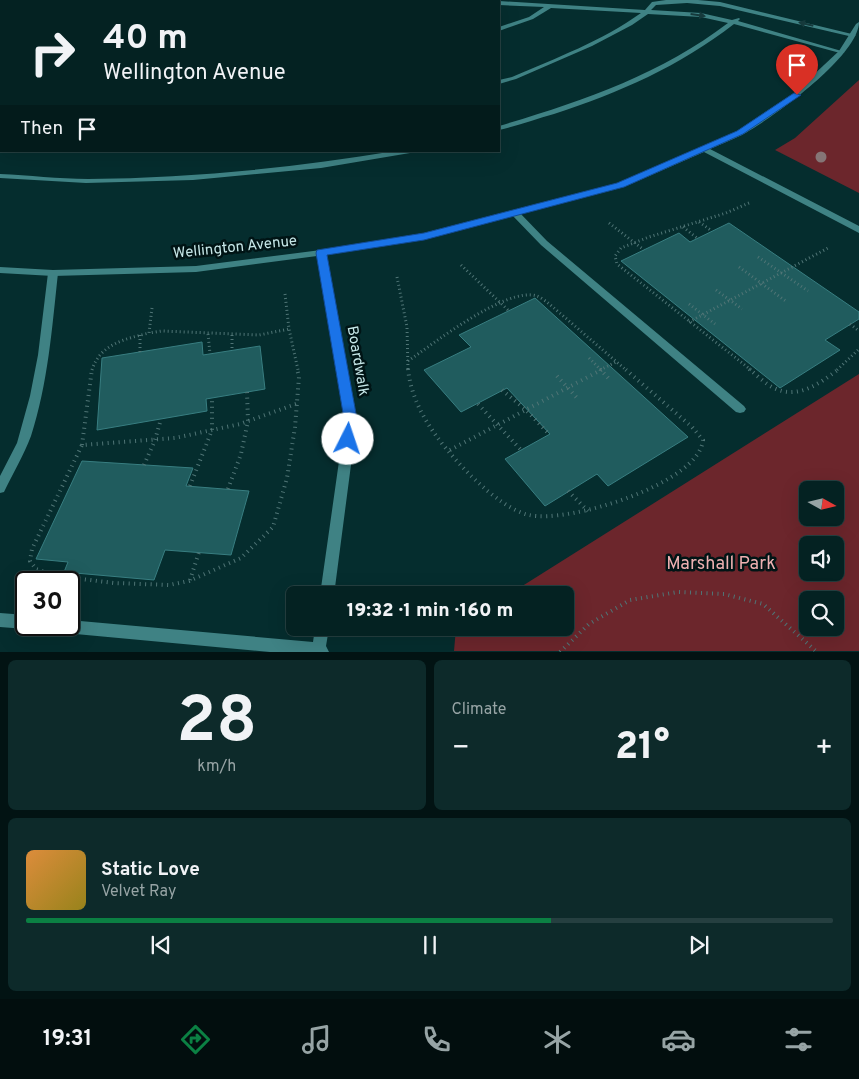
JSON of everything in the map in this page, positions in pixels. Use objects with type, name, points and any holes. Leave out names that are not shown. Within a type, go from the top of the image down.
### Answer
[{"type":"street","points":[[500,82],[514,78],[613,34],[650,11],[655,1],[718,2],[854,35]]},
{"type":"street","points":[[500,4],[701,15],[734,22],[842,52]]},
{"type":"street","points":[[500,30],[531,18],[550,6]]},
{"type":"street","points":[[500,128],[567,109],[658,71],[723,31],[748,10]]},
{"type":"street","name":"Wellington Avenue","points":[[0,270],[53,273],[196,269],[321,253],[424,236],[621,185],[740,133],[797,95],[842,52],[859,24]]},
{"type":"street","points":[[705,149],[859,230]]},
{"type":"street","points":[[0,176],[86,181],[193,178],[321,166],[404,152]]},
{"type":"street","points":[[515,213],[544,243],[740,409]]},
{"type":"street","name":"Boardwalk","points":[[321,253],[351,419],[328,586]]},
{"type":"street","points":[[0,488],[25,438],[38,391],[53,273]]},
{"type":"street","points":[[0,620],[15,621]]},
{"type":"street","points":[[80,627],[321,650],[322,636]]},
{"type":"path","points":[[749,203],[621,248],[615,256],[617,264],[773,388],[784,392],[800,392],[813,386],[852,359],[859,349]]},
{"type":"path","points":[[698,221],[712,231]]},
{"type":"path","points":[[609,223],[644,250]]},
{"type":"path","points":[[682,226],[698,238]]},
{"type":"path","points":[[689,322],[828,248]]},
{"type":"path","points":[[758,257],[808,291]]},
{"type":"path","points":[[461,264],[509,310]]},
{"type":"path","points":[[739,267],[787,302]]},
{"type":"path","points":[[397,277],[406,318],[408,361],[412,388],[428,423],[474,478],[504,503],[528,515],[562,516],[588,511],[634,495],[665,480],[687,465],[701,452],[703,440],[692,427],[547,302],[537,296],[514,297],[500,302],[476,315],[408,361]]},
{"type":"path","points":[[716,290],[742,309]]},
{"type":"path","points":[[285,294],[289,329],[299,377],[287,478],[273,527],[241,558],[190,581],[169,585],[114,583],[57,576],[36,569],[30,561],[32,549],[74,465],[82,444],[92,365],[102,351],[121,341],[162,331],[259,335],[289,329]]},
{"type":"path","points":[[689,304],[715,324]]},
{"type":"path","points":[[149,333],[152,308]]},
{"type":"path","points":[[850,324],[859,331]]},
{"type":"path","points":[[208,334],[210,354]]},
{"type":"path","points":[[232,335],[232,351]]},
{"type":"path","points":[[140,336],[140,352]]},
{"type":"path","points":[[589,358],[611,381]]},
{"type":"path","points":[[450,450],[616,362]]},
{"type":"path","points":[[557,376],[578,398]]},
{"type":"path","points":[[502,390],[526,410],[549,434]]},
{"type":"path","points":[[228,489],[241,454],[248,421],[247,392]]},
{"type":"path","points":[[190,486],[212,430],[212,398]]},
{"type":"path","points":[[82,444],[155,440],[212,430],[248,421],[296,404]]},
{"type":"path","points":[[478,404],[521,450]]},
{"type":"path","points":[[144,465],[155,440],[161,419]]},
{"type":"path","points":[[568,491],[588,511]]},
{"type":"path","points":[[190,581],[199,552]]},
{"type":"path","points":[[560,652],[590,624],[630,600],[678,592],[724,594],[764,604],[817,652]]},
{"type":"green space","points":[[859,80],[859,193],[775,150],[795,138]]},
{"type":"green space","name":"Marshall Park","points":[[859,374],[859,651],[454,651],[455,636],[574,636],[574,586],[522,586]]},
{"type":"building","points":[[729,223],[859,312],[859,319],[825,340],[840,350],[780,388],[621,261],[679,233],[690,242]]},
{"type":"building","points":[[535,298],[688,437],[608,486],[597,474],[545,506],[505,459],[550,434],[507,388],[461,412],[424,370],[471,347],[459,335]]},
{"type":"building","points":[[202,342],[203,355],[260,346],[265,389],[206,399],[207,411],[97,430],[102,358]]},
{"type":"building","points":[[82,461],[193,468],[186,486],[249,491],[231,555],[165,550],[154,580],[80,573],[80,571],[64,571],[68,562],[36,559]]},
{"type":"route","points":[[348,439],[351,419],[321,253],[424,236],[621,185],[740,133],[797,95]]}]
